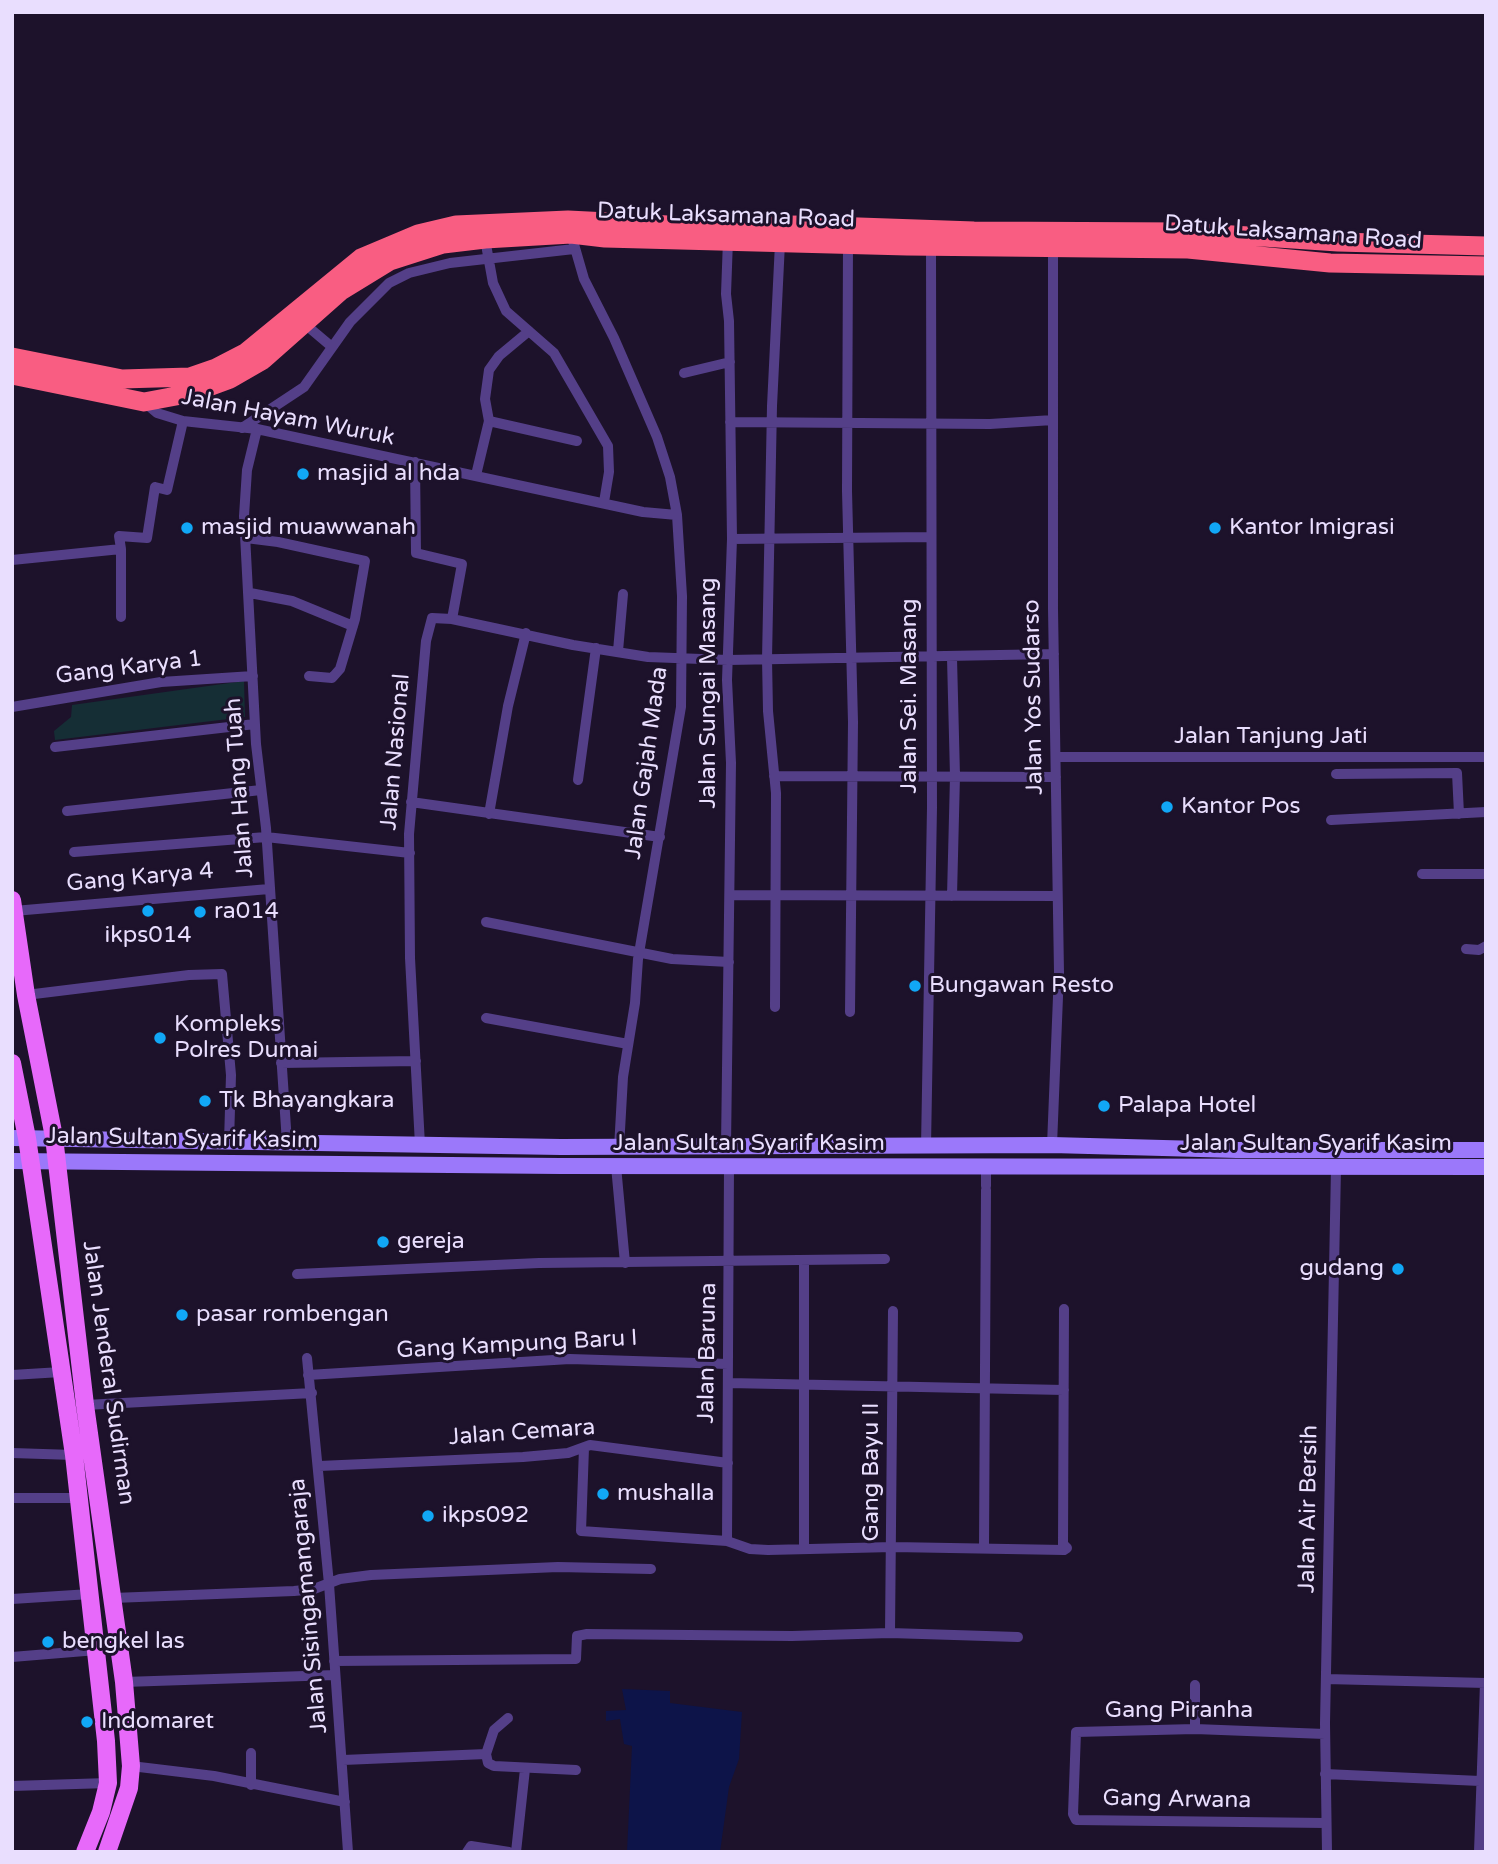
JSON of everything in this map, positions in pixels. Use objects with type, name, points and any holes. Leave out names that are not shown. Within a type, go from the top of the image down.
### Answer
[{"type":"highway","points":[[12,357],[121,379],[190,377],[216,368],[245,353],[351,266],[392,242],[456,225],[516,230],[801,233],[974,231],[1188,240],[1486,246]]},
{"type":"highway","name":"Datuk Laksamana Road","points":[[12,375],[144,402],[191,393],[230,379],[263,359],[306,325],[341,290],[367,274],[413,252],[486,249],[516,230],[573,241],[728,240],[780,243],[801,233],[848,244],[1053,248],[1188,240],[1330,263],[1486,266]]},
{"type":"main road","name":"Jalan Jenderal Sudirman","points":[[13,905],[26,995],[54,1137],[85,1405],[124,1682],[131,1766],[124,1807],[107,1852]]},
{"type":"main road","name":"Jalan Jenderal Sudirman","points":[[12,1063],[21,1160],[74,1455],[97,1650],[107,1783],[101,1812],[85,1852]]},
{"type":"street","name":"Jalan Sungai Masang","points":[[726,1146],[730,895],[728,660],[732,539],[730,362],[726,294],[728,240]]},
{"type":"street","points":[[573,241],[486,249],[500,302],[506,311],[554,353],[608,446],[610,472],[604,502]]},
{"type":"street","name":"Jalan Gajah Mada","points":[[573,241],[584,279],[614,338],[657,437],[670,477],[677,515],[682,659],[679,720],[639,951],[623,1077],[619,1147]]},
{"type":"street","points":[[775,1007],[774,776],[768,711],[767,659],[780,243]]},
{"type":"street","points":[[848,244],[848,538],[852,659],[850,1012]]},
{"type":"street","name":"Jalan Sei. Masang","points":[[926,1146],[932,807],[931,246]]},
{"type":"street","name":"Jalan Yos Sudarso","points":[[1052,1145],[1059,972],[1054,654],[1053,248]]},
{"type":"street","points":[[243,428],[304,387],[350,322],[389,283],[459,251]]},
{"type":"street","points":[[306,325],[332,348]]},
{"type":"street","points":[[476,475],[489,421],[485,399],[489,370],[499,356],[529,331]]},
{"type":"street","points":[[684,373],[730,362]]},
{"type":"street","name":"Jalan Hayam Wuruk","points":[[144,402],[157,413],[183,421],[257,429],[643,512],[677,515]]},
{"type":"street","points":[[121,617],[119,536],[147,537],[155,487],[167,490],[183,421]]},
{"type":"street","points":[[489,421],[577,441]]},
{"type":"street","points":[[730,422],[932,424],[1053,421]]},
{"type":"street","name":"Jalan Hang Tuah","points":[[257,429],[246,483],[246,538],[255,724],[266,837],[286,1143]]},
{"type":"street","points":[[415,462],[416,553],[462,564],[452,619],[596,648],[682,659],[952,658],[1054,654]]},
{"type":"street","points":[[732,539],[931,537]]},
{"type":"street","points":[[246,538],[364,560],[365,573],[353,626],[336,676],[330,679],[309,676]]},
{"type":"street","points":[[12,560],[121,549]]},
{"type":"street","points":[[250,593],[292,601],[353,626]]},
{"type":"street","points":[[618,651],[624,594]]},
{"type":"street","name":"Jalan Nasional","points":[[420,1145],[410,958],[411,802],[428,628],[432,618],[452,619]]},
{"type":"street","points":[[489,814],[506,717],[526,633]]},
{"type":"street","points":[[578,780],[596,648]]},
{"type":"street","points":[[952,658],[955,732],[952,896]]},
{"type":"street","name":"Gang Karya 1","points":[[12,707],[161,681],[253,676]]},
{"type":"street","points":[[55,747],[255,724]]},
{"type":"street","points":[[932,732],[955,732]]},
{"type":"street","name":"Jalan Tanjung Jati","points":[[1057,757],[1486,757]]},
{"type":"street","points":[[1336,774],[1457,773],[1459,814]]},
{"type":"street","points":[[774,776],[1056,777]]},
{"type":"street","points":[[67,811],[261,790]]},
{"type":"street","points":[[411,802],[660,837]]},
{"type":"street","points":[[932,807],[954,806]]},
{"type":"street","points":[[1331,820],[1486,812]]},
{"type":"street","points":[[74,852],[266,837],[410,853]]},
{"type":"street","points":[[1422,874],[1486,874]]},
{"type":"street","name":"Gang Karya 4","points":[[13,905],[269,890]]},
{"type":"street","points":[[730,895],[1057,895]]},
{"type":"street","points":[[486,922],[672,959],[729,962]]},
{"type":"street","points":[[1466,949],[1479,950],[1486,946]]},
{"type":"street","points":[[26,995],[189,975],[222,974],[231,1075],[229,1142]]},
{"type":"street","points":[[486,1018],[628,1044]]},
{"type":"street","points":[[282,1063],[416,1061]]},
{"type":"street","name":"Jalan Sultan Syarif Kasim","points":[[20,1138],[619,1147],[1052,1145],[1237,1150],[1486,1150]]},
{"type":"street","points":[[1453,1150],[1453,1167]]},
{"type":"street","name":"Jalan Sultan Syarif Kasim","points":[[21,1160],[986,1168],[1486,1167]]},
{"type":"street","points":[[616,1166],[625,1263]]},
{"type":"street","name":"Jalan Baruna","points":[[727,1541],[729,1166]]},
{"type":"street","points":[[984,1548],[986,1168]]},
{"type":"street","name":"Jalan Air Bersih","points":[[1327,1852],[1325,1734],[1336,1168]]},
{"type":"street","points":[[297,1274],[625,1263],[885,1259]]},
{"type":"street","points":[[804,1262],[804,1549]]},
{"type":"street","points":[[583,1448],[581,1531],[727,1541],[750,1549],[893,1547],[1055,1551],[1067,1548],[1063,1544],[1064,1309]]},
{"type":"street","name":"Gang Bayu II","points":[[890,1633],[893,1547],[893,1311]]},
{"type":"street","name":"Jalan Sisingamangaraja","points":[[307,1358],[329,1584],[348,1852]]},
{"type":"street","name":"Gang Kampung Baru I","points":[[308,1375],[570,1359],[728,1364]]},
{"type":"street","points":[[12,1375],[61,1373]]},
{"type":"street","points":[[729,1383],[1064,1391]]},
{"type":"street","points":[[85,1405],[312,1393]]},
{"type":"street","name":"Jalan Cemara","points":[[319,1466],[523,1457],[590,1445],[728,1463]]},
{"type":"street","points":[[12,1453],[74,1455]]},
{"type":"street","points":[[12,1498],[79,1498]]},
{"type":"street","points":[[113,1598],[294,1591],[355,1576],[484,1569],[651,1569]]},
{"type":"street","points":[[12,1599],[90,1594]]},
{"type":"street","points":[[334,1661],[576,1658],[579,1634],[890,1633],[1018,1637]]},
{"type":"street","points":[[12,1657],[97,1650]]},
{"type":"street","points":[[124,1682],[335,1675]]},
{"type":"street","points":[[1326,1679],[1485,1683],[1479,1852]]},
{"type":"street","points":[[1195,1685],[1195,1729]]},
{"type":"street","points":[[508,1718],[495,1730],[485,1754],[488,1763],[524,1769],[576,1770]]},
{"type":"street","name":"Gang Piranha","points":[[1074,1775],[1076,1732],[1195,1729],[1325,1734]]},
{"type":"street","points":[[251,1753],[251,1785]]},
{"type":"street","points":[[343,1760],[485,1754]]},
{"type":"street","points":[[131,1766],[214,1776],[345,1802]]},
{"type":"street","points":[[516,1852],[524,1769]]},
{"type":"street","points":[[1325,1774],[1480,1781]]},
{"type":"street","name":"Gang Arwana","points":[[1074,1775],[1073,1814],[1076,1820],[1325,1824]]},
{"type":"street","points":[[12,1786],[107,1783]]},
{"type":"street","points":[[467,1852],[471,1846],[509,1852]]},
{"type":"shaded area","points":[[244,681],[245,717],[55,740],[54,731],[71,717],[72,705]]},
{"type":"shaded area","points":[[622,1689],[670,1691],[670,1703],[742,1712],[739,1759],[729,1787],[720,1852],[627,1852],[632,1746],[624,1744],[620,1719],[606,1721],[606,1711],[626,1710]]},
{"type":"place","name":"masjid al hda","points":[[303,474]]},
{"type":"place","name":"masjid muawwanah","points":[[187,528]]},
{"type":"place","name":"Kantor Imigrasi","points":[[1215,528]]},
{"type":"place","name":"Kantor Pos","points":[[1167,807]]},
{"type":"place","name":"ikps014","points":[[148,911]]},
{"type":"place","name":"ra014","points":[[200,912]]},
{"type":"place","name":"Bungawan Resto","points":[[915,986]]},
{"type":"place","name":"Kompleks Polres Dumai","points":[[160,1038]]},
{"type":"place","name":"Tk Bhayangkara","points":[[205,1101]]},
{"type":"place","name":"Palapa Hotel","points":[[1104,1106]]},
{"type":"place","name":"gereja","points":[[383,1242]]},
{"type":"place","name":"gudang","points":[[1398,1269]]},
{"type":"place","name":"pasar rombengan","points":[[182,1315]]},
{"type":"place","name":"mushalla","points":[[603,1494]]},
{"type":"place","name":"ikps092","points":[[428,1516]]},
{"type":"place","name":"bengkel las","points":[[48,1642]]},
{"type":"place","name":"Indomaret","points":[[87,1722]]}]
